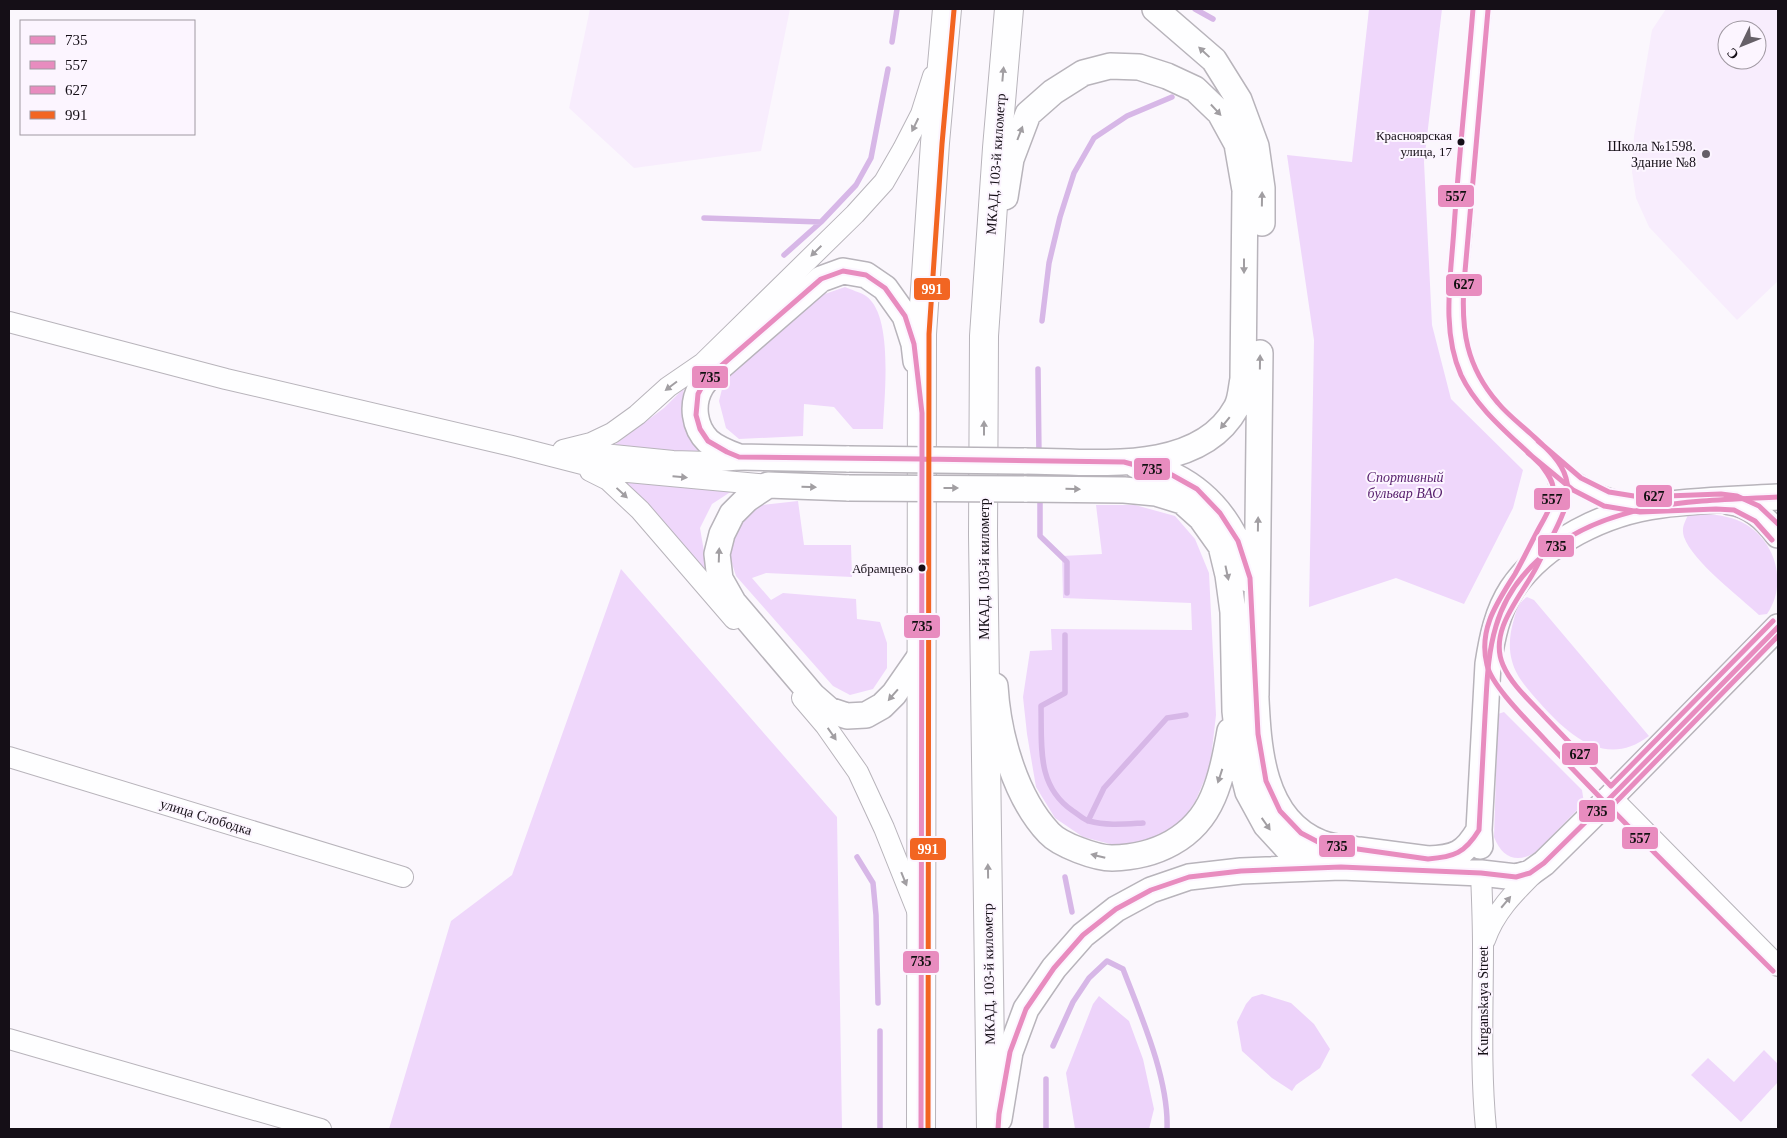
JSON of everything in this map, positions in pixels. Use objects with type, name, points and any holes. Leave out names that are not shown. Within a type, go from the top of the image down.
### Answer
[{"type":"highway","points":[[921,1129],[923,324],[935,144],[948,9]]},
{"type":"highway","name":"МКАД, 103-й километр","points":[[991,1129],[983,535],[984,336],[1009,9]]},
{"type":"main road","points":[[1155,9],[1214,60],[1239,100],[1258,154],[1262,188],[1256,695]]},
{"type":"main road","points":[[922,413],[914,344],[905,316],[884,288],[866,275],[843,271],[821,279],[714,372],[701,387],[694,405],[698,424],[708,440],[723,452],[740,456],[1124,462],[1171,456],[1199,445],[1216,434],[1237,407],[1243,378],[1245,190],[1237,144],[1220,113],[1195,89],[1167,76],[1139,67],[1110,66],[1083,73],[1053,92],[1028,114],[1010,159],[984,336]]},
{"type":"main road","points":[[1124,462],[1172,475],[1197,489],[1220,513],[1238,541],[1250,578],[1258,734],[1266,781],[1280,811],[1301,833],[1322,844],[1428,859],[1444,859],[1458,854],[1471,844],[1479,830]]},
{"type":"main road","points":[[921,655],[894,694],[882,706],[866,715],[847,716],[829,710],[812,696],[733,602],[720,580],[718,554],[722,534],[732,514],[747,499],[768,485],[849,488],[1124,490],[1156,493],[1182,501],[1201,518],[1221,546],[1228,575],[1233,612],[1235,711],[1241,764],[1248,792],[1266,825],[1288,848],[1312,862],[1341,867]]},
{"type":"main road","points":[[1481,874],[1479,830],[1488,664],[1491,642],[1504,605],[1522,576],[1552,548],[1571,536],[1596,523],[1619,515],[1660,505],[1778,497]]},
{"type":"main road","points":[[1718,501],[1736,503],[1752,510],[1769,522],[1778,535]]},
{"type":"main road","points":[[983,535],[996,705],[1010,763],[1029,806],[1050,835],[1101,858],[1130,858],[1158,850],[1182,837],[1200,818],[1213,798],[1222,769],[1235,711]]},
{"type":"main road","points":[[998,1129],[1010,1052],[1026,1008],[1054,968],[1083,935],[1116,910],[1151,890],[1189,877],[1241,871],[1341,867],[1481,874],[1516,878],[1530,873],[1544,863],[1611,797],[1778,627]]},
{"type":"street","points":[[1481,9],[1457,295],[1457,326],[1460,350],[1474,383],[1494,409],[1547,460],[1590,492],[1607,499],[1630,504],[1660,505]]},
{"type":"street","points":[[564,455],[612,432],[637,414],[668,387],[703,363],[855,214],[884,182],[904,149],[921,114],[944,46]]},
{"type":"street","points":[[9,322],[226,379],[512,446],[564,455],[673,461],[709,462],[768,457]]},
{"type":"street","points":[[564,455],[617,471],[768,485]]},
{"type":"street","points":[[564,455],[608,480],[640,510],[825,725],[858,772],[884,828],[921,922]]},
{"type":"street","points":[[1522,576],[1556,513],[1560,496],[1561,485],[1555,471],[1547,460]]},
{"type":"street","name":"улица Слободка","points":[[9,757],[403,877]]},
{"type":"street","points":[[1611,797],[1778,966]]},
{"type":"street","points":[[1483,944],[1490,926],[1499,911],[1544,863]]},
{"type":"street","name":"Kurganskaya Street","points":[[1481,874],[1483,944],[1482,1052],[1486,1129]]},
{"type":"street","points":[[9,1039],[321,1129]]},
{"type":"shaded area","points":[[590,9],[790,9],[761,151],[634,168],[569,108]]},
{"type":"shaded area","name":"Школа №1598. Здание №8","points":[[1666,9],[1778,9],[1778,281],[1737,320],[1649,227],[1636,198],[1632,172],[1634,136],[1652,30]]},
{"type":"shaded area","points":[[1262,994],[1291,1003],[1314,1024],[1330,1049],[1320,1068],[1296,1085],[1292,1091],[1272,1078],[1242,1051],[1237,1022],[1246,1004],[1252,997]]},
{"type":"shaded area","points":[[1099,996],[1129,1021],[1143,1059],[1154,1109],[1149,1129],[1075,1129],[1066,1073],[1093,1004]]},
{"type":"green space","name":"Спортивный бульвар ВАО","points":[[1369,9],[1442,9],[1424,162],[1432,325],[1451,399],[1523,470],[1513,508],[1464,604],[1396,578],[1309,607],[1314,340],[1287,155],[1352,162]]},
{"type":"green space","points":[[845,287],[866,296],[875,306],[881,321],[885,358],[883,429],[853,429],[834,407],[804,404],[803,436],[739,439],[726,428],[719,401],[725,377],[822,295]]},
{"type":"green space","points":[[684,388],[683,422],[688,436],[699,452],[609,449],[664,408]]},
{"type":"green space","points":[[619,478],[732,491],[712,504],[700,528],[708,575]]},
{"type":"green space","points":[[798,501],[804,545],[851,545],[852,577],[766,573],[752,578],[771,600],[783,593],[856,599],[857,619],[880,622],[887,643],[887,668],[873,689],[850,695],[833,686],[736,576],[728,551],[737,522],[754,506]]},
{"type":"green space","points":[[1096,505],[1135,505],[1175,516],[1195,539],[1209,573],[1216,715],[1210,767],[1195,802],[1180,823],[1154,842],[1118,846],[1083,837],[1055,818],[1036,787],[1023,697],[1030,651],[1052,650],[1051,629],[1192,630],[1191,603],[1063,598],[1062,556],[1102,554]]},
{"type":"green space","points":[[1706,514],[1727,517],[1742,522],[1757,533],[1766,543],[1776,566],[1777,578],[1777,591],[1767,614],[1759,615],[1706,568],[1689,547],[1683,531],[1688,515]]},
{"type":"green space","points":[[621,569],[837,817],[842,1129],[389,1129],[451,921],[512,875]]},
{"type":"green space","points":[[1527,597],[1534,600],[1649,736],[1633,745],[1618,749],[1603,748],[1589,744],[1562,726],[1539,702],[1516,672],[1510,650],[1511,634],[1516,612],[1520,604]]},
{"type":"green space","points":[[1504,712],[1582,790],[1584,803],[1536,852],[1523,858],[1511,857],[1506,854],[1501,850],[1494,837],[1498,714]]},
{"type":"green space","points":[[1764,1050],[1778,1064],[1778,1082],[1741,1122],[1691,1075],[1708,1058],[1734,1082]]},
{"type":"waterway","points":[[892,42],[897,9]]},
{"type":"waterway","points":[[1195,9],[1213,19]]},
{"type":"waterway","points":[[784,255],[821,222],[856,185],[871,158],[888,69]]},
{"type":"waterway","points":[[1042,321],[1049,263],[1060,217],[1074,173],[1094,138],[1127,116],[1172,97]]},
{"type":"waterway","points":[[704,218],[821,222]]},
{"type":"waterway","points":[[1038,369],[1039,456]]},
{"type":"waterway","points":[[1040,496],[1040,536],[1067,562],[1067,593]]},
{"type":"waterway","points":[[1065,635],[1065,693],[1041,706],[1042,750],[1047,777],[1061,801],[1087,820],[1109,824],[1143,823]]},
{"type":"waterway","points":[[1088,821],[1104,788],[1167,718],[1186,715]]},
{"type":"waterway","points":[[857,857],[873,883],[876,915],[878,1003]]},
{"type":"waterway","points":[[1065,877],[1072,912]]},
{"type":"waterway","points":[[1053,1046],[1073,1002],[1089,978],[1107,961],[1123,969],[1159,1069],[1164,1090],[1167,1129]]},
{"type":"waterway","points":[[880,1031],[880,1129]]},
{"type":"waterway","points":[[1046,1079],[1046,1129]]},
{"type":"transit line","name":"557","points":[[1473,9],[1450,284],[1449,321],[1451,340],[1461,375],[1468,388],[1486,412],[1541,465],[1553,485],[1551,505],[1491,617],[1485,640],[1487,665],[1496,684],[1522,716],[1631,829],[1773,971]]},
{"type":"transit line","name":"991","points":[[928,1129],[929,334],[942,144],[954,10]]},
{"type":"transit line","name":"627","points":[[1488,10],[1464,283],[1465,332],[1472,361],[1487,389],[1505,411],[1556,459],[1564,471],[1568,485],[1567,500],[1563,514],[1535,570],[1513,606],[1502,629],[1500,653],[1506,672],[1521,692],[1611,786],[1773,621]]},
{"type":"transit line","name":"735","points":[[843,271],[866,275],[885,288],[905,316],[914,344],[922,413],[922,459],[739,457],[708,441],[700,429],[696,415],[698,394],[704,383],[714,372],[821,279],[843,271]]},
{"type":"transit line","name":"627","points":[[1538,441],[1581,478],[1609,492],[1640,497],[1721,494],[1737,496],[1759,506],[1778,524]]},
{"type":"transit line","name":"557","points":[[1528,453],[1573,490],[1604,506],[1640,512],[1734,510],[1755,521],[1772,540]]},
{"type":"transit line","name":"735","points":[[921,1129],[922,459]]},
{"type":"transit line","name":"735","points":[[922,459],[1124,462],[1172,475],[1197,489],[1220,513],[1238,541],[1250,578],[1258,734],[1266,781],[1280,811],[1301,833],[1322,844],[1428,859],[1445,857],[1464,849],[1479,830],[1487,682],[1491,648],[1496,626],[1505,604],[1517,584],[1532,566],[1550,550],[1576,534],[1602,521],[1630,512],[1689,502],[1778,497]]},
{"type":"transit line","name":"735","points":[[998,1129],[1010,1052],[1026,1009],[1054,968],[1083,935],[1116,909],[1151,890],[1189,877],[1241,871],[1341,867],[1481,873],[1516,877],[1530,873],[1544,863],[1611,797],[1778,627]]},
{"type":"transit line","name":"557","points":[[1616,802],[1778,636]]},
{"type":"place","name":"Красноярская улица, 17","points":[[1461,142]]},
{"type":"place","name":"Школа №1598. Здание №8","points":[[1706,154]]},
{"type":"place","name":"Абрамцево","points":[[922,568]]}]
